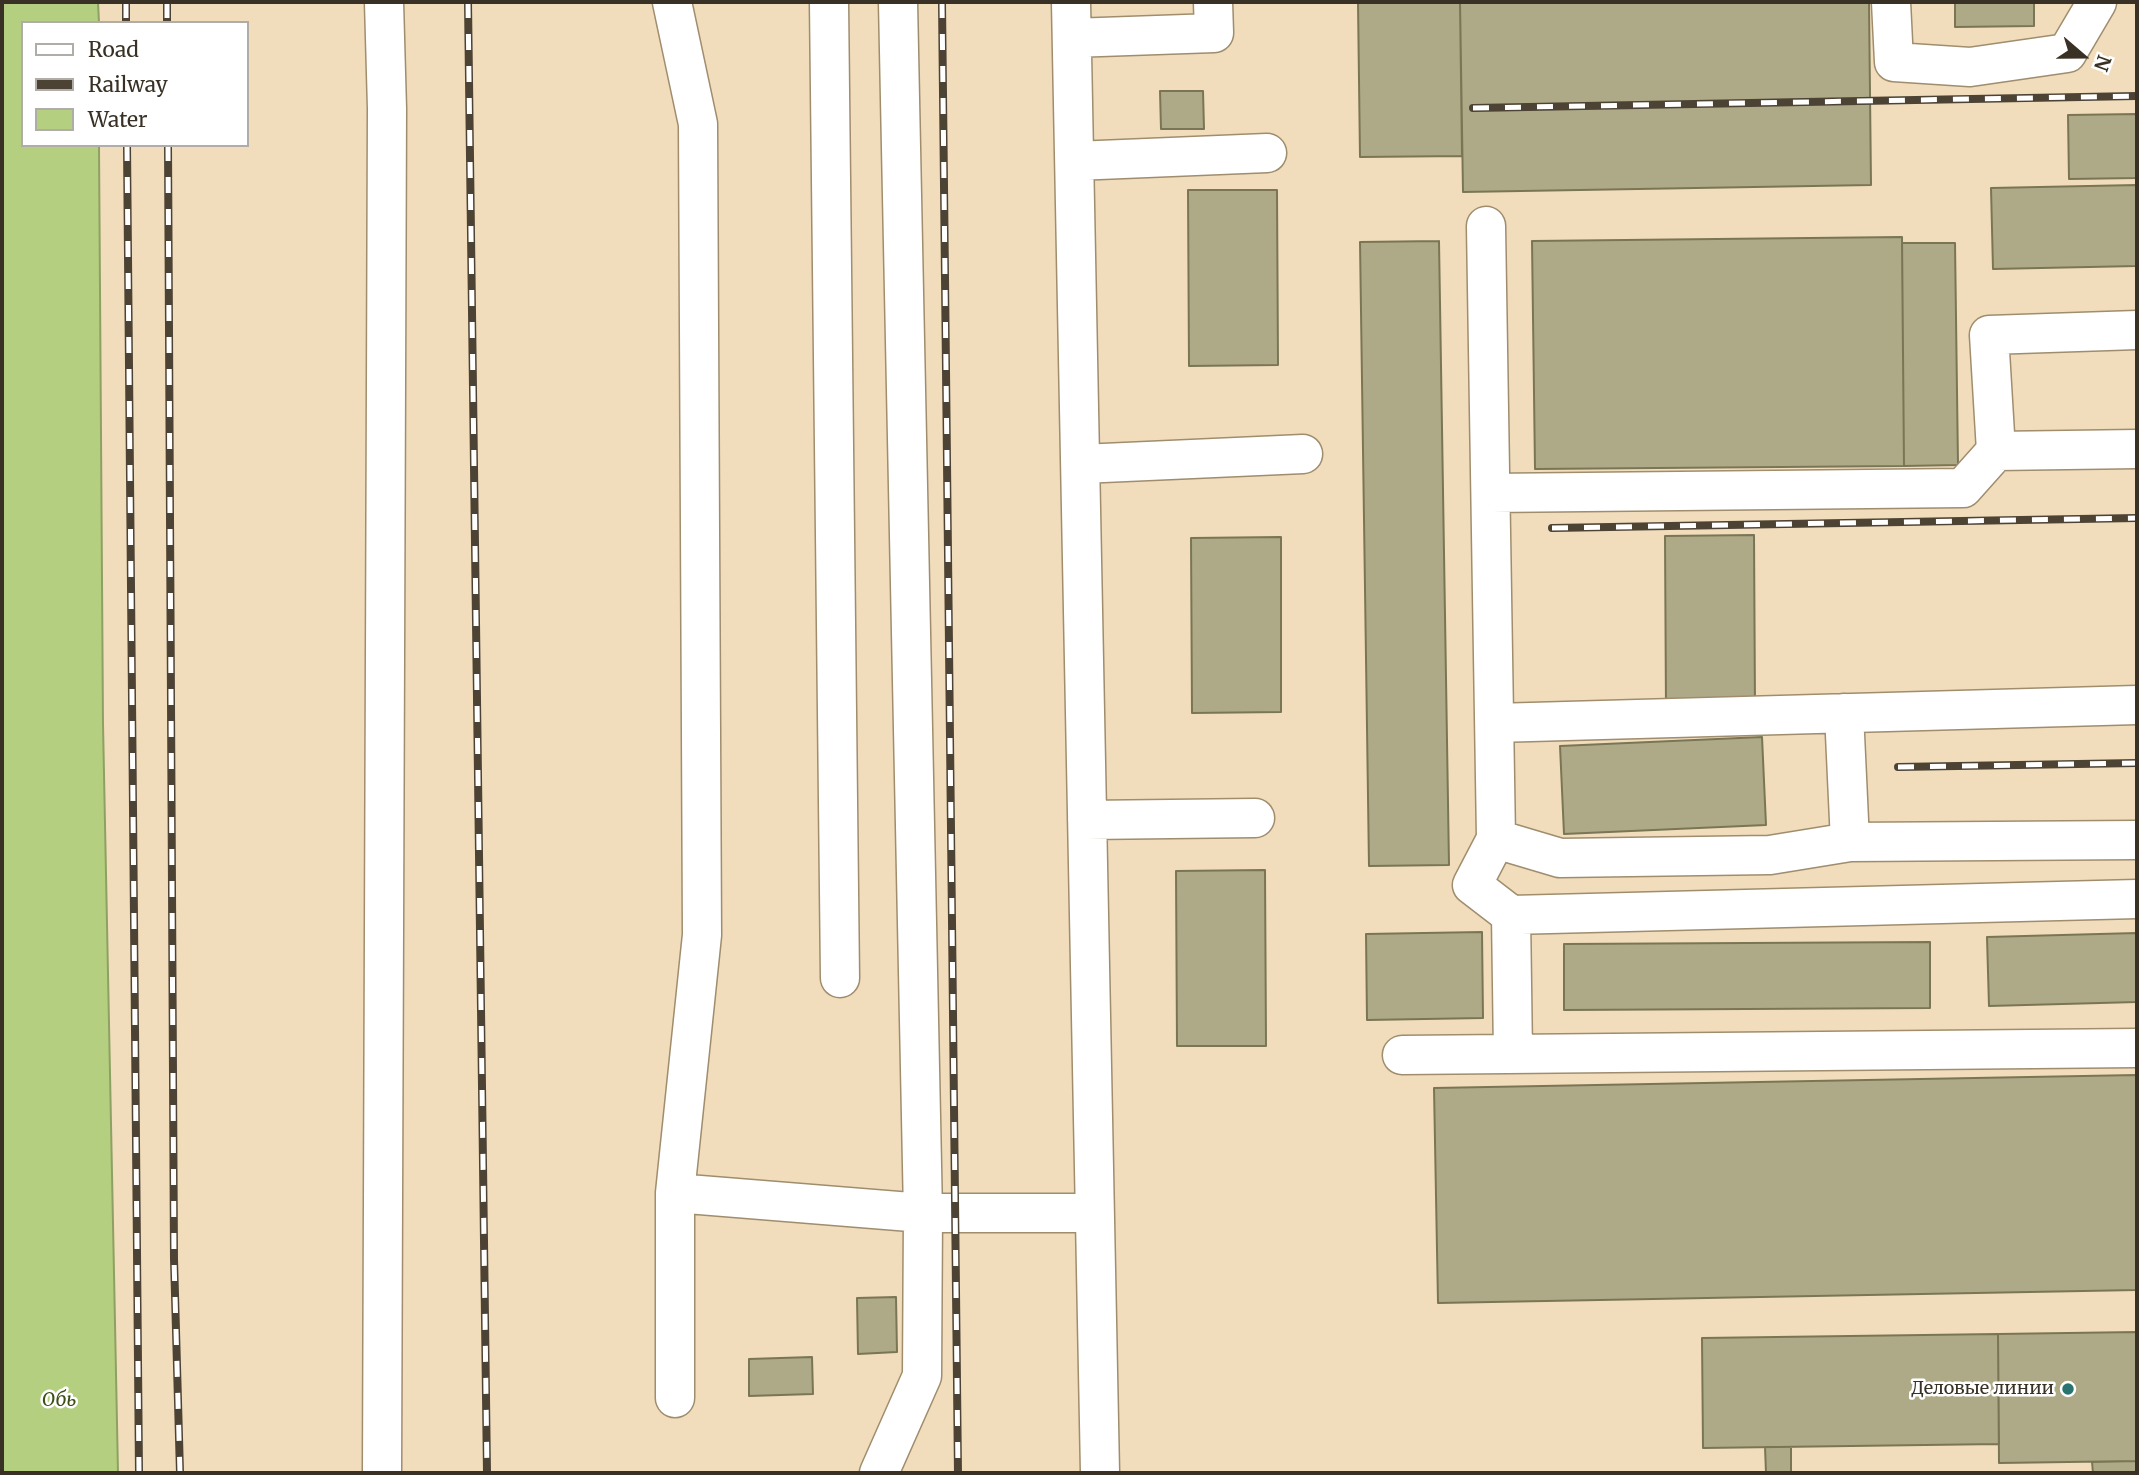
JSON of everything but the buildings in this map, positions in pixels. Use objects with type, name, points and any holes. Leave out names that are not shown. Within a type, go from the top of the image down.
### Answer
[{"type":"lane","points":[[382,1473],[387,109],[384,2]]},
{"type":"lane","points":[[673,2],[698,124],[702,921],[675,1193],[675,1398]]},
{"type":"lane","points":[[829,2],[840,978]]},
{"type":"lane","points":[[878,1473],[922,1376],[923,1213],[898,2]]},
{"type":"lane","points":[[1100,1473],[1072,20],[1214,33],[1213,2]]},
{"type":"lane","points":[[1891,2],[1894,62],[1970,67],[2067,53],[2097,2]]},
{"type":"lane","points":[[1074,161],[1267,153]]},
{"type":"lane","points":[[1486,226],[1496,839],[1472,886],[1511,915],[2137,899]]},
{"type":"lane","points":[[1491,493],[1963,488],[1996,451],[1989,335],[2137,330]]},
{"type":"lane","points":[[1996,451],[2137,449]]},
{"type":"lane","points":[[1081,464],[1303,454]]},
{"type":"lane","points":[[1495,723],[2137,705]]},
{"type":"lane","points":[[1844,713],[1850,842]]},
{"type":"lane","points":[[1087,820],[1255,818]]},
{"type":"lane","points":[[1496,839],[1560,858],[1769,855],[1850,842],[2137,840]]},
{"type":"lane","points":[[1511,915],[1513,1054]]},
{"type":"lane","points":[[1402,1055],[2137,1048]]},
{"type":"lane","points":[[675,1193],[923,1213],[1094,1213]]},
{"type":"water","name":"Обь","points":[[2,2],[98,2],[99,21],[21,21],[21,147],[99,147],[103,724],[118,1473],[2,1473]]},
{"type":"railway","points":[[126,2],[126,21]]},
{"type":"railway","points":[[167,2],[167,21]]},
{"type":"railway","points":[[468,2],[487,1473]]},
{"type":"railway","points":[[942,2],[958,1473]]},
{"type":"railway","points":[[1473,108],[2137,96]]},
{"type":"railway","points":[[127,147],[139,1473]]},
{"type":"railway","points":[[168,147],[174,1259],[180,1473]]},
{"type":"railway","points":[[1552,528],[2137,518]]},
{"type":"railway","points":[[1898,767],[2137,763]]},
{"type":"place","name":"Деловые линии","points":[[2068,1389]]}]
